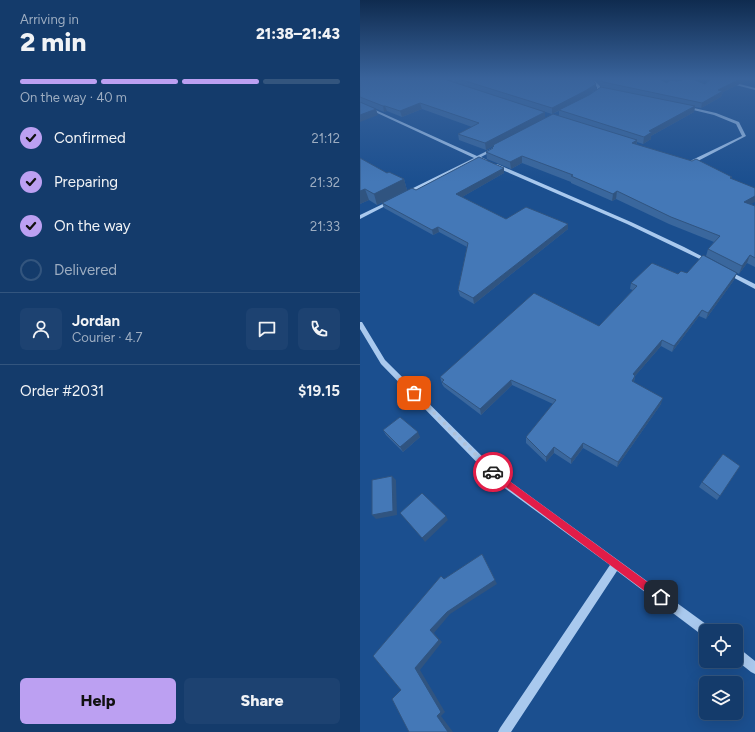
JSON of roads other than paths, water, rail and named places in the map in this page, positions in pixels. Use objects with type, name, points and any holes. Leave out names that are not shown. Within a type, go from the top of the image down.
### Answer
[{"type":"street","points":[[380,113],[477,158],[610,213],[666,239],[714,265]]},
{"type":"street","points":[[692,162],[744,136],[738,123],[711,113]]},
{"type":"street","points":[[401,196],[497,147]]},
{"type":"street","points":[[685,160],[699,165]]},
{"type":"street","points":[[360,217],[394,200]]},
{"type":"street","points":[[721,268],[755,286]]},
{"type":"street","points":[[360,324],[383,362],[498,478],[699,626]]},
{"type":"street","points":[[504,732],[616,564]]},
{"type":"street","points":[[743,659],[755,668]]}]
